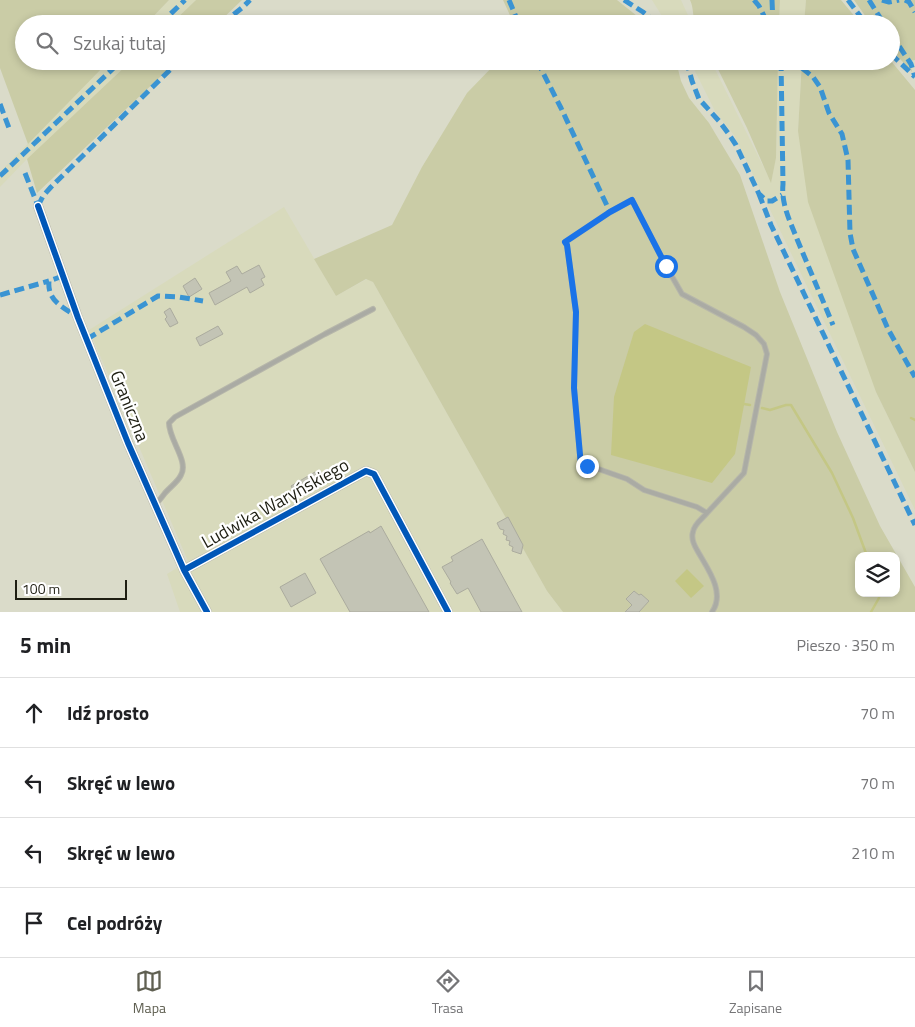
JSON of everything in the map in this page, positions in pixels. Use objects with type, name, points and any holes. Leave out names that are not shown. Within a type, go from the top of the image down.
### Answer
[{"type":"street","name":"Graniczna","points":[[38,206],[81,325],[128,443],[184,570],[207,612]]},
{"type":"street","name":"Ludwika Waryńskiego","points":[[184,570],[366,471],[374,474],[448,612]]},
{"type":"lane","points":[[707,513],[697,507],[644,490],[627,479],[587,466],[581,466],[574,388],[576,312],[567,245],[565,242],[610,212],[632,200],[682,294],[756,335],[764,344],[768,354],[744,473],[695,526],[693,531],[692,538],[718,596],[712,612]]},
{"type":"lane","points":[[155,505],[180,478],[183,471],[182,460],[169,430],[169,423],[175,417],[373,309]]},
{"type":"shaded area","points":[[0,0],[169,0],[155,15],[15,15],[15,70],[100,70],[28,144],[0,68]]},
{"type":"shaded area","points":[[169,0],[196,0],[180,15],[155,15]]},
{"type":"shaded area","points":[[196,0],[242,0],[226,15],[180,15]]},
{"type":"shaded area","points":[[503,0],[617,0],[636,15],[510,15]]},
{"type":"shaded area","points":[[652,0],[681,0],[688,15],[661,15]]},
{"type":"shaded area","points":[[690,0],[780,0],[779,15],[694,15]]},
{"type":"shaded area","points":[[780,0],[806,0],[805,15],[779,15]]},
{"type":"shaded area","points":[[806,0],[841,0],[854,15],[805,15]]},
{"type":"shaded area","points":[[854,0],[915,0],[915,60],[910,61],[912,72],[900,59],[900,15],[865,15]]},
{"type":"shaded area","points":[[100,70],[121,70],[0,187],[0,172]]},
{"type":"shaded area","points":[[121,70],[167,70],[37,193],[27,159]]},
{"type":"shaded area","points":[[489,70],[678,70],[689,98],[709,123],[740,175],[780,292],[837,432],[880,526],[895,552],[855,552],[855,597],[900,597],[900,561],[915,587],[915,612],[563,612],[547,591],[373,282],[366,279],[336,296],[314,259],[392,225],[422,167],[467,93]]},
{"type":"shaded area","points":[[694,70],[715,70],[771,182],[776,158],[778,70],[801,70],[798,131],[876,392],[915,472],[915,510],[734,135],[715,111]]},
{"type":"shaded area","points":[[718,70],[778,70],[776,158],[771,183]]},
{"type":"shaded area","points":[[801,70],[898,70],[915,90],[915,472],[876,392],[808,202],[798,131]]},
{"type":"shaded area","points":[[284,207],[336,296],[367,279],[373,282],[547,591],[563,612],[180,612],[167,574],[188,561],[89,330]]},
{"type":"shaded area","points":[[645,324],[751,367],[735,454],[712,483],[611,455],[614,397],[634,332]]},
{"type":"shaded area","points":[[687,569],[704,586],[691,598],[675,581]]},
{"type":"building","points":[[259,265],[265,277],[261,279],[264,285],[250,293],[247,287],[215,305],[209,293],[231,281],[226,272],[237,266],[242,274]]},
{"type":"building","points":[[195,278],[202,289],[189,297],[183,286]]},
{"type":"building","points":[[170,308],[178,323],[170,327],[165,319],[167,317],[164,312]]},
{"type":"building","points":[[218,326],[223,334],[200,346],[196,338]]},
{"type":"building","points":[[315,472],[320,482],[296,495],[291,486]]},
{"type":"building","points":[[508,517],[523,545],[521,554],[512,551],[513,547],[509,545],[510,541],[506,540],[507,536],[503,534],[504,530],[500,529],[497,523]]},
{"type":"building","points":[[381,526],[429,612],[350,612],[320,559]]},
{"type":"building","points":[[482,539],[522,612],[481,612],[468,588],[457,594],[450,583],[442,567],[453,561],[451,557]]},
{"type":"building","points":[[305,573],[316,593],[291,607],[280,587]]},
{"type":"building","points":[[634,591],[649,601],[639,612],[625,612],[632,605],[626,599]]},
{"type":"waterway","points":[[744,404],[750,405]]},
{"type":"waterway","points":[[762,408],[770,410],[791,405],[832,473],[853,518],[866,552]]},
{"type":"waterway","points":[[911,418],[915,420]]},
{"type":"waterway","points":[[871,612],[879,597]]},
{"type":"marked path","points":[[169,15],[185,0]]},
{"type":"marked path","points":[[233,15],[250,0]]},
{"type":"marked path","points":[[509,0],[515,15]]},
{"type":"marked path","points":[[624,0],[647,15]]},
{"type":"marked path","points":[[754,0],[764,15]]},
{"type":"marked path","points":[[772,0],[773,15]]},
{"type":"marked path","points":[[848,0],[859,15]]},
{"type":"marked path","points":[[869,0],[878,15]]},
{"type":"marked path","points":[[882,0],[889,2],[899,0]]},
{"type":"marked path","points":[[905,0],[909,2],[915,12]]},
{"type":"marked path","points":[[900,48],[911,64],[915,77]]},
{"type":"marked path","points":[[900,63],[915,77]]},
{"type":"marked path","points":[[0,176],[112,70]]},
{"type":"marked path","points":[[38,206],[43,196],[51,187],[170,70]]},
{"type":"marked path","points":[[542,70],[610,212]]},
{"type":"marked path","points":[[689,70],[699,99],[719,121],[736,145],[759,194],[767,201],[772,201],[782,195]]},
{"type":"marked path","points":[[781,70],[783,191],[785,205],[833,325]]},
{"type":"marked path","points":[[804,70],[813,77],[820,87],[829,113],[842,134],[848,160],[850,233],[853,249],[888,329],[915,377]]},
{"type":"marked path","points":[[0,104],[9,128]]},
{"type":"marked path","points":[[25,173],[38,206]]},
{"type":"marked path","points":[[759,194],[771,225],[915,525]]},
{"type":"marked path","points":[[63,276],[49,281],[50,293],[56,302],[76,316]]},
{"type":"marked path","points":[[0,295],[49,281]]},
{"type":"marked path","points":[[87,339],[158,296],[203,301]]},
{"type":"cycle path","points":[[38,206],[78,318],[128,443],[184,570],[207,612]]},
{"type":"cycle path","points":[[184,570],[366,471],[374,474],[448,612]]},
{"type":"route","points":[[587,466],[581,466],[574,388],[576,312],[567,245],[565,242],[610,212],[632,200],[666,266]]}]
